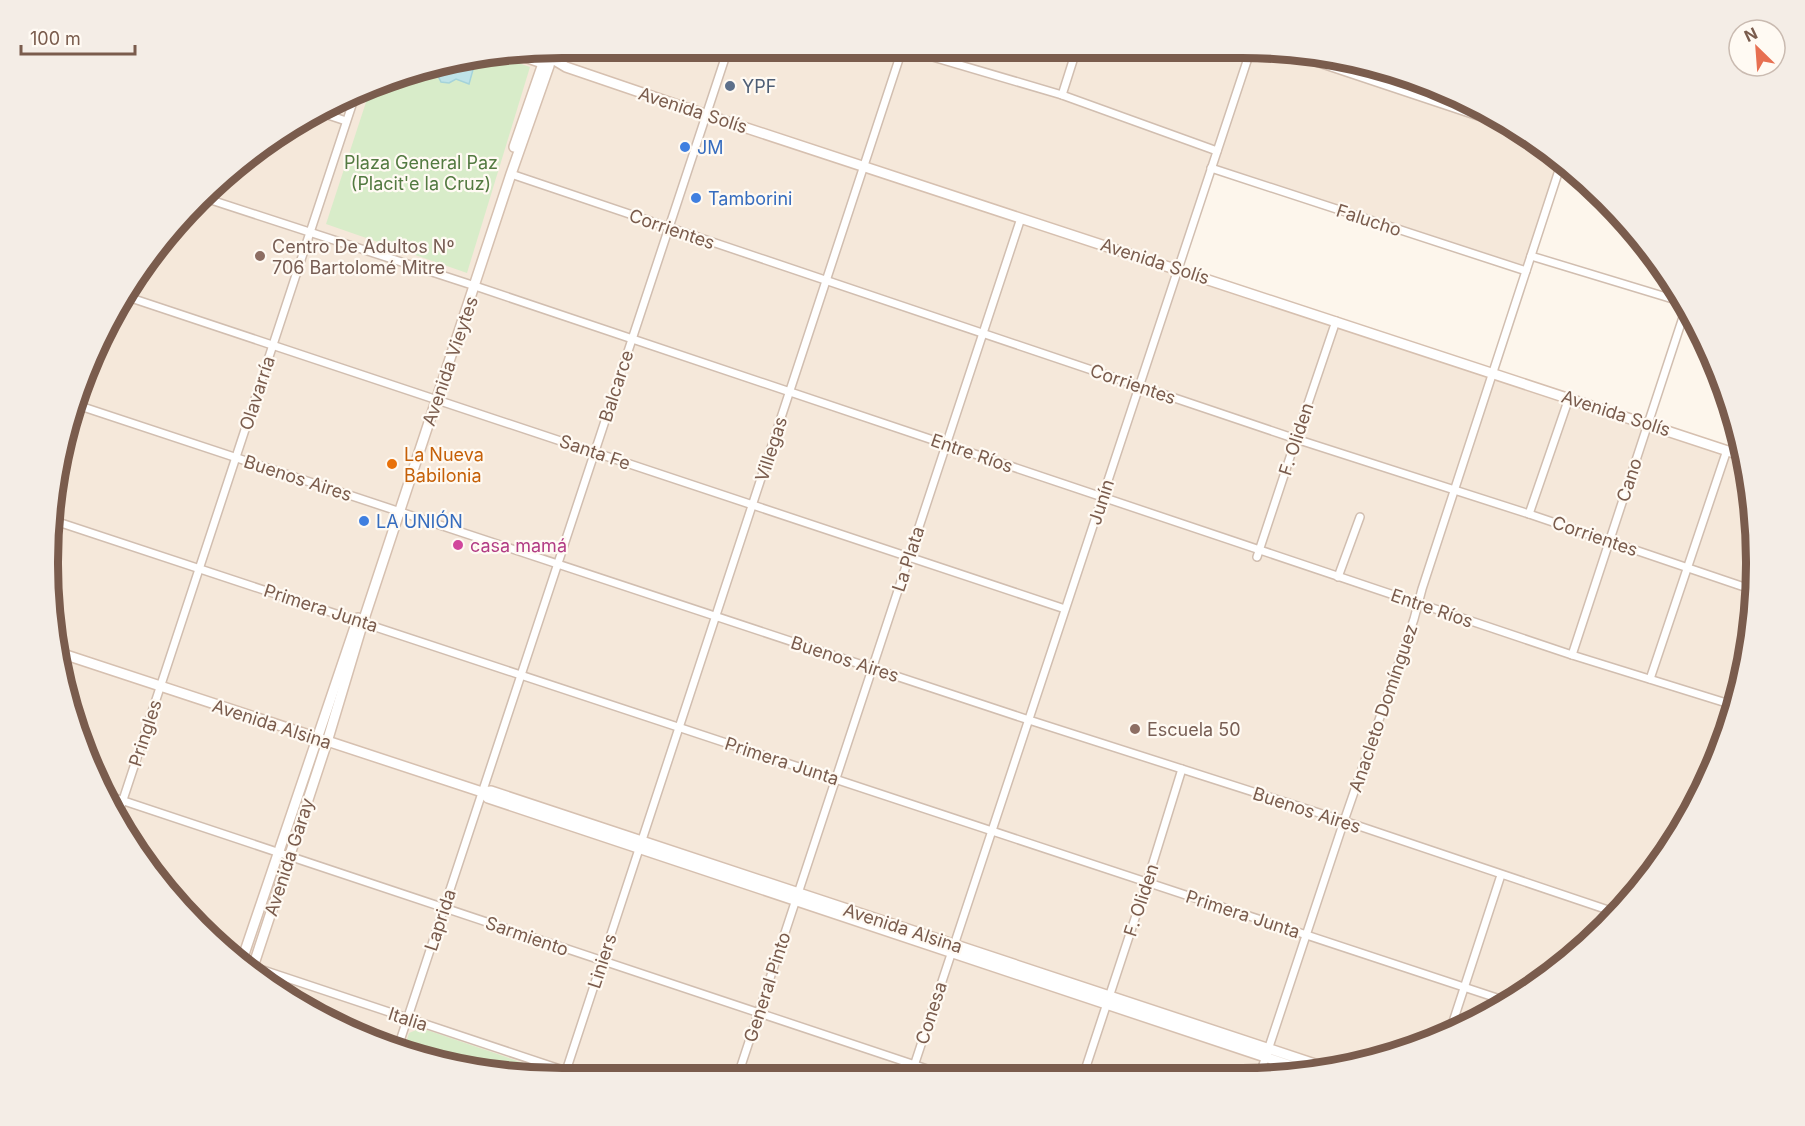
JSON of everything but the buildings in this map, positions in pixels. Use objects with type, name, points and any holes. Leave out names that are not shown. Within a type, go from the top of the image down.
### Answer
[{"type":"street","name":"Balcarce","points":[[482,792],[725,58]]},
{"type":"street","name":"Villegas","points":[[640,844],[899,58]]},
{"type":"street","points":[[936,58],[1062,95],[1217,152]]},
{"type":"street","points":[[1062,95],[1074,58]]},
{"type":"street","name":"Junín","points":[[953,948],[1248,58]]},
{"type":"street","name":"Avenida Vieytes","points":[[316,739],[398,511],[548,59]]},
{"type":"street","name":"Avenida Vieytes","points":[[473,285],[548,59]]},
{"type":"street","name":"Avenida Solís","points":[[550,59],[566,67],[706,114],[1734,453]]},
{"type":"street","points":[[1330,66],[1467,112]]},
{"type":"street","name":"Olavarría","points":[[160,686],[352,106]]},
{"type":"street","points":[[331,116],[346,121]]},
{"type":"street","name":"Falucho","points":[[1211,168],[1526,271]]},
{"type":"street","name":"Anacleto Domínguez","points":[[1262,1067],[1418,604],[1559,171]]},
{"type":"street","name":"Corrientes","points":[[511,174],[1296,439],[1529,514],[1745,587]]},
{"type":"street","name":"Entre Ríos","points":[[212,200],[473,285],[1102,497],[1258,554],[1338,577],[1572,655],[1727,702]]},
{"type":"street","name":"La Plata","points":[[797,896],[1021,218]]},
{"type":"street","points":[[1531,256],[1671,299]]},
{"type":"street","name":"Santa Fe","points":[[134,299],[1065,609]]},
{"type":"street","name":"Cano","points":[[1572,655],[1683,318]]},
{"type":"street","name":"F. Oliden","points":[[1258,554],[1336,321]]},
{"type":"street","points":[[1529,514],[1569,398]]},
{"type":"street","name":"Buenos Aires","points":[[83,407],[1029,720],[1344,821],[1608,910]]},
{"type":"street","points":[[1650,679],[1727,450]]},
{"type":"street","points":[[1338,577],[1360,518]]},
{"type":"street","name":"Primera Junta","points":[[61,523],[1497,998]]},
{"type":"street","name":"Avenida Vieytes","points":[[327,742],[360,621]]},
{"type":"street","name":"Avenida Alsina","points":[[67,655],[316,739],[482,792],[491,791],[640,844],[1267,1053],[1308,1063]]},
{"type":"street","name":"Pringles","points":[[121,805],[160,686]]},
{"type":"street","name":"Avenida Garay","points":[[244,953],[316,739]]},
{"type":"street","name":"Avenida Garay","points":[[255,962],[327,742]]},
{"type":"street","name":"F. Oliden","points":[[1086,1068],[1182,769]]},
{"type":"street","name":"Laprida","points":[[400,1041],[482,792]]},
{"type":"street","name":"Sarmiento","points":[[118,799],[922,1068]]},
{"type":"street","name":"Liniers","points":[[566,1068],[640,844]]},
{"type":"street","points":[[1454,1020],[1501,875]]},
{"type":"street","name":"General Pinto","points":[[740,1068],[797,896]]},
{"type":"street","name":"Conesa","points":[[913,1068],[953,948]]},
{"type":"street","name":"Italia","points":[[277,978],[408,1018],[551,1067]]},
{"type":"street","name":"Avenida Alsina","points":[[1267,1053],[1292,1064]]},
{"type":"shaded area","points":[[563,58],[1242,58],[1340,68],[1404,85],[1435,97],[1494,126],[1559,171],[1526,271],[1212,168],[1178,269],[1734,453],[1745,530],[1745,596],[1742,629],[1737,661],[1720,725],[1694,786],[1679,815],[1642,870],[1599,920],[1549,963],[1494,1000],[1465,1015],[1404,1041],[1340,1058],[1242,1068],[563,1068],[465,1058],[401,1041],[370,1029],[311,1000],[256,963],[206,920],[184,896],[144,843],[111,786],[85,725],[76,694],[68,661],[60,596],[58,563],[63,497],[68,465],[85,401],[97,370],[126,311],[163,256],[184,230],[206,206],[256,163],[311,126],[340,111],[401,85],[465,68]]},
{"type":"green space","name":"Plaza General Paz (Placit'e la Cruz)","points":[[514,61],[530,67],[467,273],[326,224],[367,98],[401,85],[465,68]]},
{"type":"green space","points":[[421,1028],[533,1066],[465,1058],[432,1050],[406,1042],[409,1033]]},
{"type":"water","points":[[474,67],[469,84],[456,79],[449,83],[441,82],[437,75]]},
{"type":"place","name":"YPF","points":[[730,86]]},
{"type":"place","name":"JM","points":[[685,147]]},
{"type":"place","name":"Tamborini","points":[[696,198]]},
{"type":"place","name":"Centro De Adultos Nº 706 Bartolomé Mitre","points":[[260,256]]},
{"type":"place","name":"La Nueva Babilonia","points":[[392,464]]},
{"type":"place","name":"LA UNIÓN","points":[[364,521]]},
{"type":"place","name":"casa mamá","points":[[458,545]]},
{"type":"place","name":"Escuela 50","points":[[1135,729]]}]
